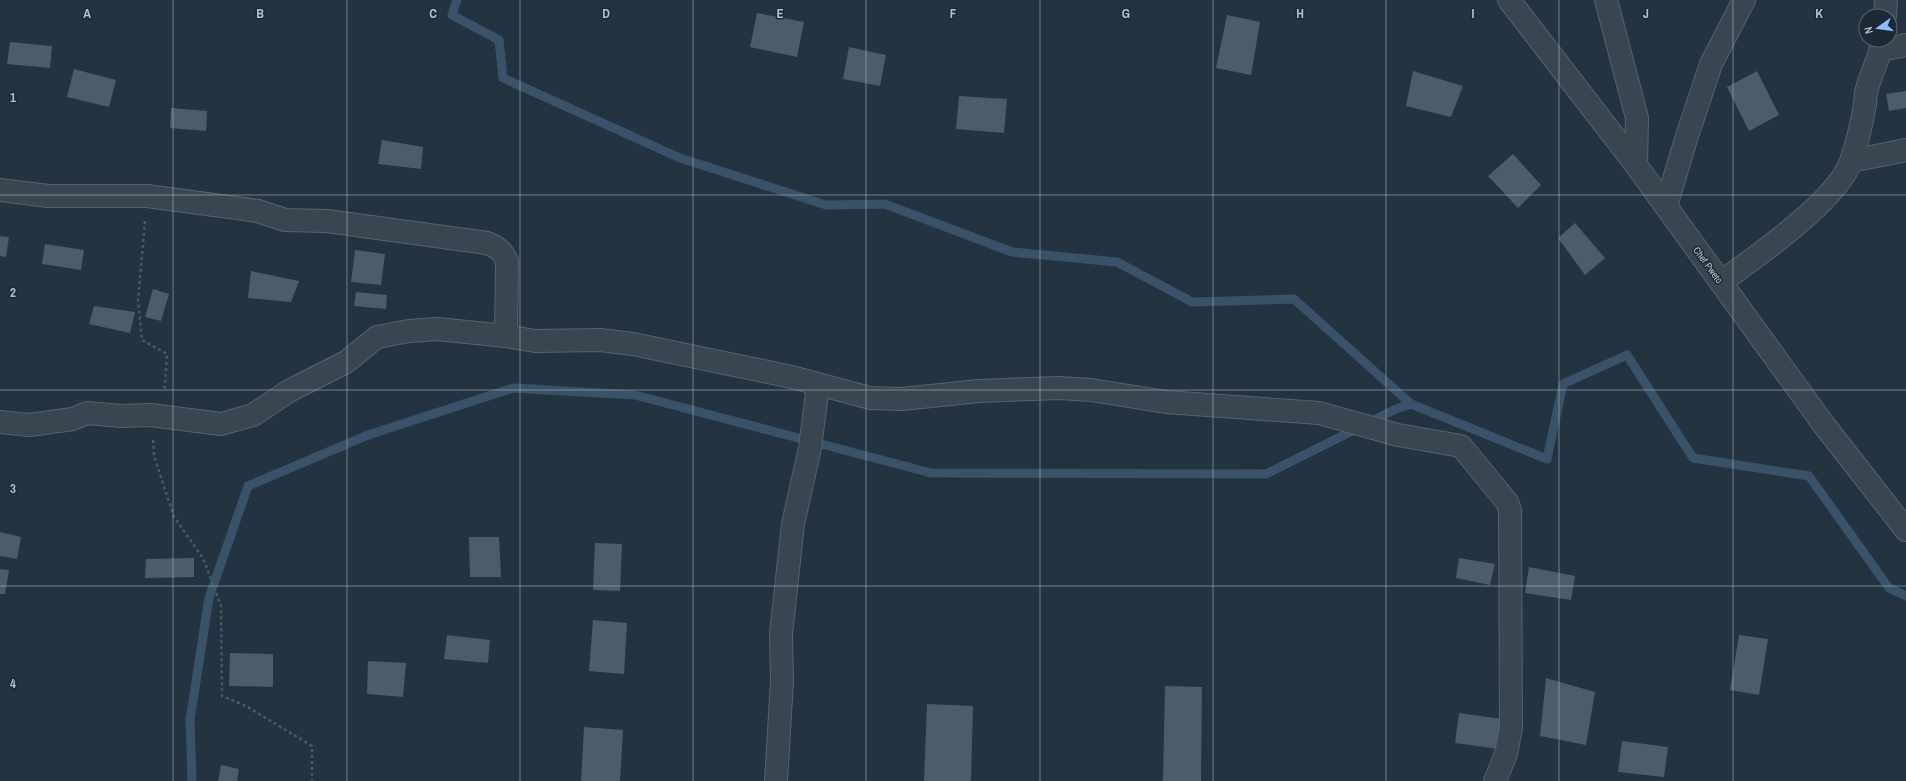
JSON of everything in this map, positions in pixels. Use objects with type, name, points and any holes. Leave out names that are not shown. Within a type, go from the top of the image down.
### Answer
[{"type":"street","name":"Chef Pweto","points":[[1509,0],[1636,165],[1824,425],[1906,530]]},
{"type":"street","points":[[1606,0],[1637,118],[1636,165]]},
{"type":"street","points":[[1666,206],[1711,64],[1744,0]]},
{"type":"street","points":[[1721,282],[1792,228],[1837,185],[1851,161],[1866,90],[1881,48]]},
{"type":"street","points":[[1851,161],[1906,150]]},
{"type":"street","points":[[0,190],[48,196],[147,196],[252,210],[285,220],[327,221],[488,243],[497,246],[507,261],[506,336]]},
{"type":"street","points":[[0,422],[29,426],[73,419],[87,413],[121,416],[150,415],[221,424],[253,415],[289,391],[346,362],[377,337],[386,334],[437,329],[506,336],[535,341],[600,340],[633,344],[792,377],[870,398],[902,399],[979,391],[1059,388],[1091,390],[1166,402],[1320,412],[1398,434],[1461,446],[1470,454],[1507,502],[1510,510],[1511,728],[1506,754],[1495,781]]},
{"type":"street","points":[[776,781],[782,681],[781,634],[793,524],[810,448],[818,385]]},
{"type":"path","points":[[147,196],[138,301],[142,340],[167,354],[165,386],[150,415],[154,456],[174,517],[203,558],[221,606],[222,696],[246,706],[312,746],[312,781]]},
{"type":"building","points":[[757,13],[804,22],[797,57],[750,47]]},
{"type":"building","points":[[1227,15],[1260,22],[1251,75],[1216,68]]},
{"type":"building","points":[[10,42],[52,46],[50,68],[7,64]]},
{"type":"building","points":[[849,47],[886,55],[880,86],[843,79]]},
{"type":"building","points":[[74,69],[116,80],[109,107],[67,97]]},
{"type":"building","points":[[1413,71],[1463,86],[1451,117],[1406,106]]},
{"type":"building","points":[[1757,71],[1779,115],[1749,131],[1727,87]]},
{"type":"building","points":[[1906,91],[1906,108],[1889,111],[1886,94]]},
{"type":"building","points":[[959,96],[1007,99],[1004,133],[956,129]]},
{"type":"building","points":[[171,108],[207,111],[206,131],[170,128]]},
{"type":"building","points":[[382,140],[423,147],[421,169],[378,164]]},
{"type":"building","points":[[1513,154],[1541,185],[1518,208],[1488,176]]},
{"type":"building","points":[[1575,223],[1605,258],[1585,275],[1558,238]]},
{"type":"building","points":[[0,236],[9,237],[6,257],[0,256]]},
{"type":"building","points":[[45,244],[84,250],[81,270],[42,264]]},
{"type":"building","points":[[355,250],[385,254],[381,285],[351,282]]},
{"type":"building","points":[[251,271],[299,281],[291,302],[248,298]]},
{"type":"building","points":[[153,289],[169,294],[161,321],[145,317]]},
{"type":"building","points":[[356,292],[387,295],[386,309],[354,306]]},
{"type":"building","points":[[94,306],[135,312],[130,333],[89,324]]},
{"type":"building","points":[[0,532],[21,537],[17,559],[0,556]]},
{"type":"building","points":[[469,537],[499,537],[501,577],[470,577]]},
{"type":"building","points":[[595,543],[622,544],[620,591],[593,590]]},
{"type":"building","points":[[194,558],[194,577],[145,578],[146,559]]},
{"type":"building","points":[[1459,558],[1495,564],[1490,585],[1456,578]]},
{"type":"building","points":[[1529,567],[1575,576],[1571,600],[1525,593]]},
{"type":"building","points":[[0,569],[9,570],[5,594],[0,594]]},
{"type":"building","points":[[593,620],[627,623],[624,674],[589,671]]},
{"type":"building","points":[[447,635],[490,640],[488,663],[444,659]]},
{"type":"building","points":[[1739,635],[1768,639],[1759,695],[1730,690]]},
{"type":"building","points":[[230,653],[273,654],[273,687],[229,686]]},
{"type":"building","points":[[368,661],[406,663],[403,697],[367,694]]},
{"type":"building","points":[[1546,678],[1595,692],[1586,745],[1540,736]]},
{"type":"building","points":[[1165,686],[1202,687],[1201,781],[1163,781]]},
{"type":"building","points":[[927,704],[973,706],[971,781],[924,781]]},
{"type":"building","points":[[1459,713],[1502,719],[1499,749],[1455,743]]},
{"type":"building","points":[[584,727],[623,730],[620,781],[581,781]]},
{"type":"building","points":[[1622,741],[1668,747],[1664,777],[1618,772]]},
{"type":"building","points":[[221,765],[239,769],[237,781],[218,781]]},
{"type":"waterway","points":[[457,0],[452,15],[499,40],[503,78],[680,158],[826,205],[885,204],[1012,252],[1117,262],[1192,302],[1294,299],[1411,404]]},
{"type":"waterway","points":[[192,781],[190,720],[209,598],[248,486],[368,435],[513,388],[635,395],[931,473],[1266,474],[1396,409],[1411,404],[1547,459],[1563,384],[1627,355],[1693,458],[1809,476],[1889,588],[1906,596]]}]
